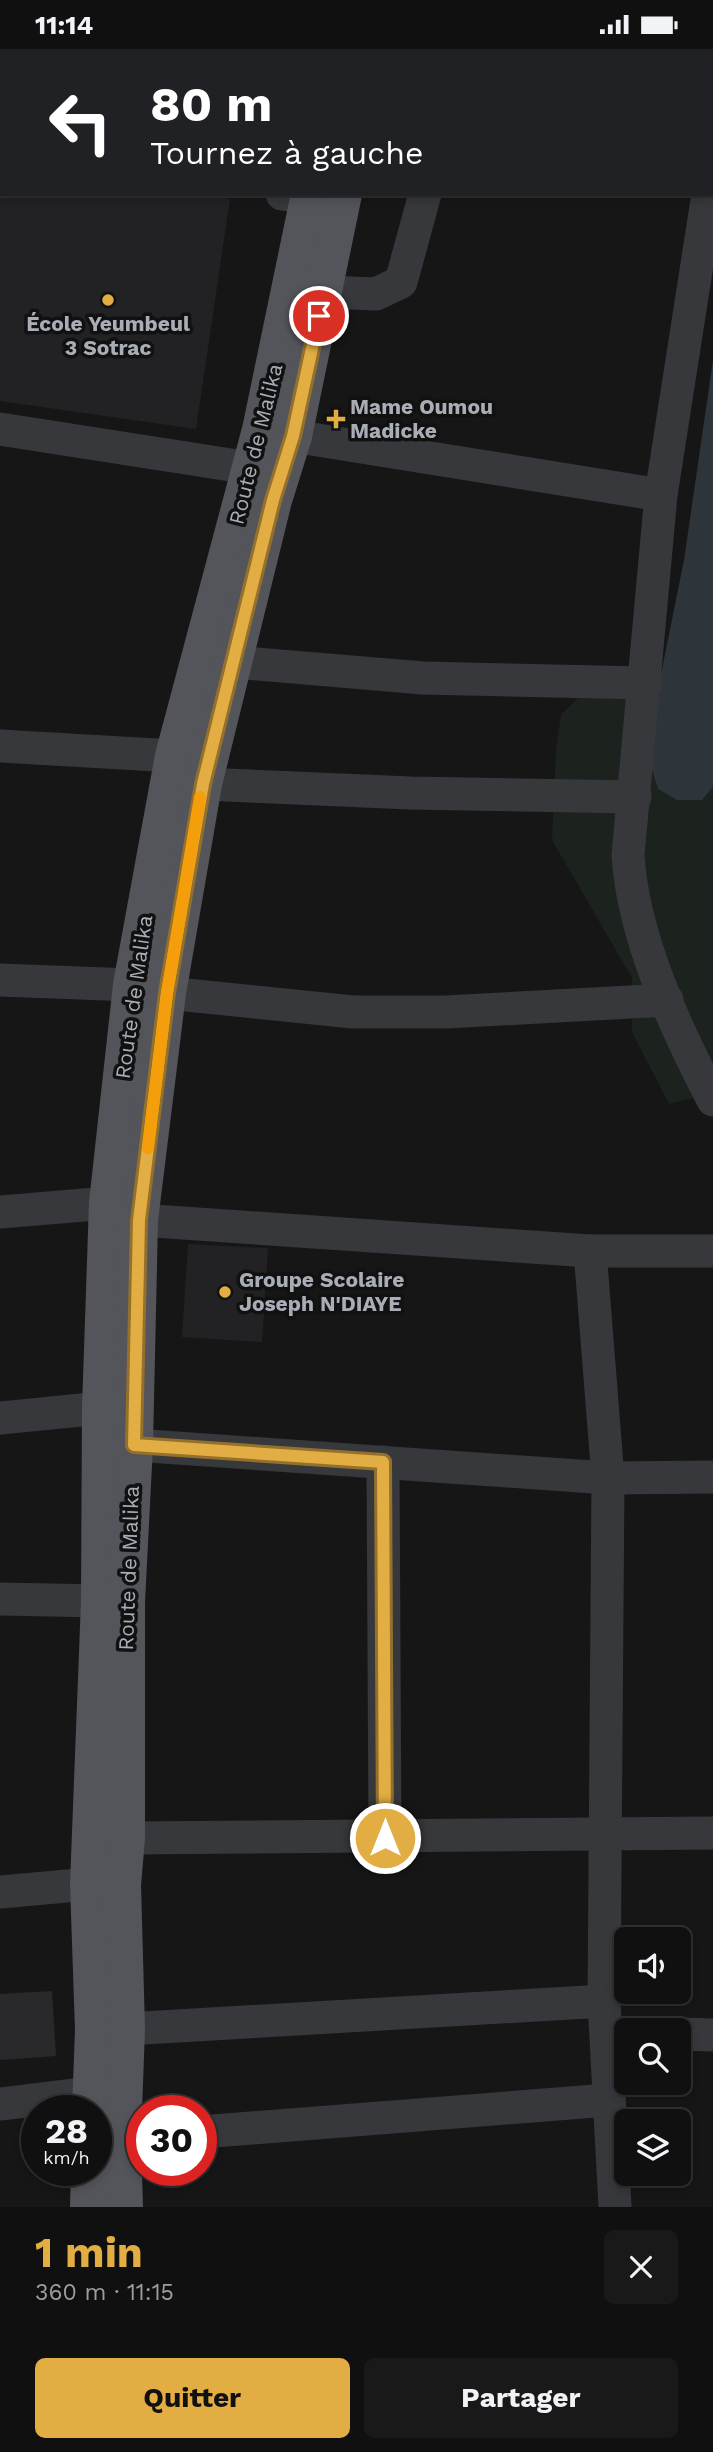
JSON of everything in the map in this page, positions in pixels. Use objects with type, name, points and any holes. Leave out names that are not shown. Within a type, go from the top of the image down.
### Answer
[{"type":"main road","name":"Route de Malika","points":[[149,989],[293,436],[324,292],[317,197]]},
{"type":"main road","name":"Route de Malika","points":[[91,2095],[94,2029],[89,1884],[100,1601],[101,1408],[174,756],[250,468],[317,197]]},
{"type":"main road","name":"Route de Malika","points":[[123,1211],[134,1445],[126,1602],[126,1837],[122,1885],[130,2095]]},
{"type":"main road","points":[[89,2207],[90,2186]]},
{"type":"main road","name":"Route de Malika","points":[[124,2207],[126,2186]]},
{"type":"street","points":[[324,292],[376,293],[401,282],[424,196]]},
{"type":"street","points":[[708,196],[662,495],[628,855],[635,908],[684,1043],[713,1100]]},
{"type":"street","points":[[0,429],[250,468]]},
{"type":"street","points":[[293,436],[662,495]]},
{"type":"street","points":[[233,662],[411,677],[646,683]]},
{"type":"street","points":[[0,746],[174,756]]},
{"type":"street","points":[[203,784],[410,793],[635,797]]},
{"type":"street","points":[[0,980],[149,989],[353,1012],[446,1012],[667,1000]]},
{"type":"street","points":[[0,1212],[123,1211],[590,1251],[713,1251]]},
{"type":"street","points":[[590,1251],[608,1478],[604,2001],[614,2028]]},
{"type":"street","points":[[0,1418],[101,1408]]},
{"type":"street","points":[[134,1445],[608,1478],[713,1477]]},
{"type":"street","points":[[383,1462],[385,1838]]},
{"type":"street","points":[[0,1599],[100,1601]]},
{"type":"street","points":[[126,1837],[385,1838],[713,1833]]},
{"type":"street","points":[[0,1892],[89,1884]]},
{"type":"street","points":[[126,2029],[604,2001]]},
{"type":"street","points":[[691,2034],[713,2035]]},
{"type":"street","points":[[614,2050],[608,2100],[615,2207]]},
{"type":"street","points":[[217,2131],[608,2100]]},
{"type":"street","points":[[0,2104],[21,2104]]},
{"type":"shaded area","name":"École Yeumbeul 3 Sotrac","points":[[0,196],[210,196],[230,199],[196,429],[0,401]]},
{"type":"shaded area","points":[[713,360],[713,787],[702,800],[677,800],[658,789],[650,763],[661,674],[684,560]]},
{"type":"shaded area","points":[[601,674],[661,674],[702,800],[713,787],[713,1093],[669,1104],[632,1032],[632,978],[552,840],[556,750],[561,715]]},
{"type":"shaded area","name":"Groupe Scolaire Joseph N'DIAYE","points":[[188,1244],[268,1248],[262,1342],[182,1337]]},
{"type":"building","points":[[52,1991],[56,2056],[0,2060],[0,1994]]},
{"type":"slow traffic","points":[[148,1148],[167,993],[200,797]]},
{"type":"place","name":"École Yeumbeul 3 Sotrac","points":[[108,300]]},
{"type":"place","name":"Mame Oumou Madicke","points":[[336,419]]},
{"type":"place","name":"Groupe Scolaire Joseph N'DIAYE","points":[[225,1292]]},
{"type":"route","points":[[319,316],[293,436],[273,500],[203,784],[167,993],[139,1220],[134,1445],[383,1462],[385,1838]]}]
